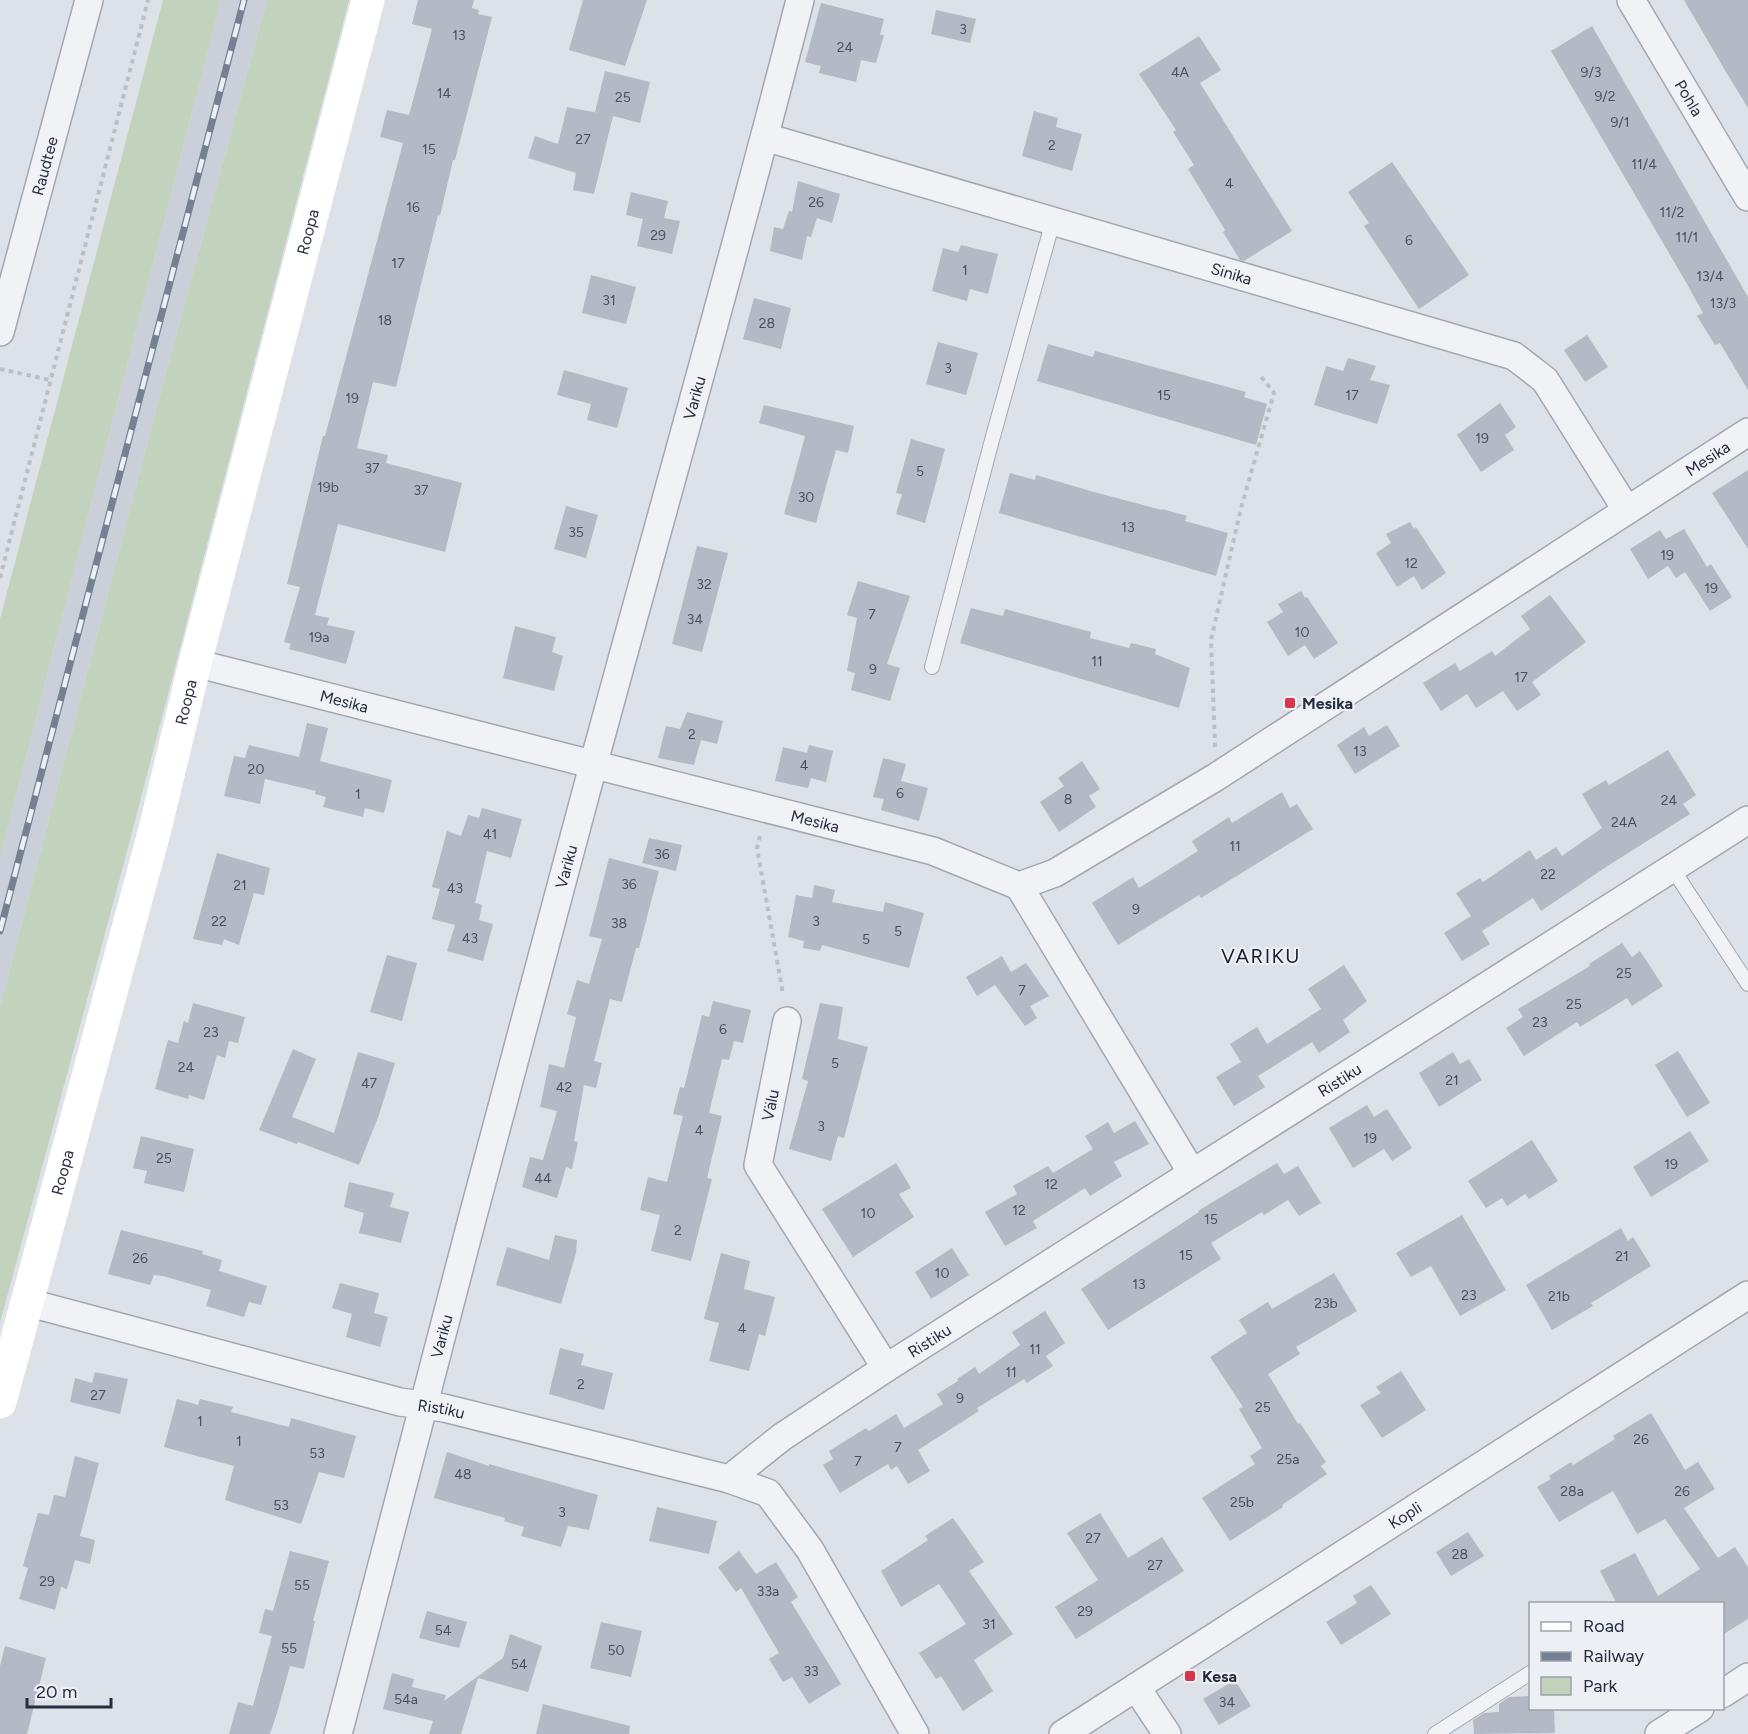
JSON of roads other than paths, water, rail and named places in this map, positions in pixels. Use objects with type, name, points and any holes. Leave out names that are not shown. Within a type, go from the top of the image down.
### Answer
[{"type":"street","name":"Raudtee","points":[[0,332],[89,0]]},
{"type":"street","name":"Roopa","points":[[0,1402],[154,829],[368,0]]},
{"type":"street","name":"Variku","points":[[338,1734],[422,1405],[800,0]]},
{"type":"street","name":"Pohla","points":[[1631,0],[1748,197]]},
{"type":"street","name":"Sinika","points":[[765,137],[1514,356],[1545,380],[1626,509]]},
{"type":"street","name":"Mesika","points":[[195,663],[933,851],[1019,886],[1055,873],[1216,777],[1748,432]]},
{"type":"street","name":"Ristiku","points":[[26,1302],[400,1402],[444,1408],[729,1479],[782,1437],[886,1368],[1748,820]]},
{"type":"street","points":[[1019,886],[1192,1173]]},
{"type":"street","name":"Välu","points":[[788,1021],[758,1166],[886,1368]]},
{"type":"street","name":"Kopli","points":[[1063,1734],[1748,1294]]},
{"type":"street","points":[[729,1479],[768,1493],[810,1550],[915,1734]]},
{"type":"street","points":[[1724,1693],[1748,1677]]},
{"type":"street","points":[[1136,1687],[1167,1734]]},
{"type":"street","points":[[1659,1734],[1697,1710]]},
{"type":"lane","points":[[932,667],[976,495],[1053,221]]},
{"type":"lane","points":[[1672,868],[1748,984]]},
{"type":"lane","points":[[1435,1734],[1529,1674]]},
{"type":"railway","points":[[0,931],[244,0]]},
{"type":"place","name":"Mesika","points":[[1290,703]]},
{"type":"place","name":"Kesa","points":[[1190,1676]]},
{"type":"district","name":"VARIKU","points":[[1261,956]]}]
